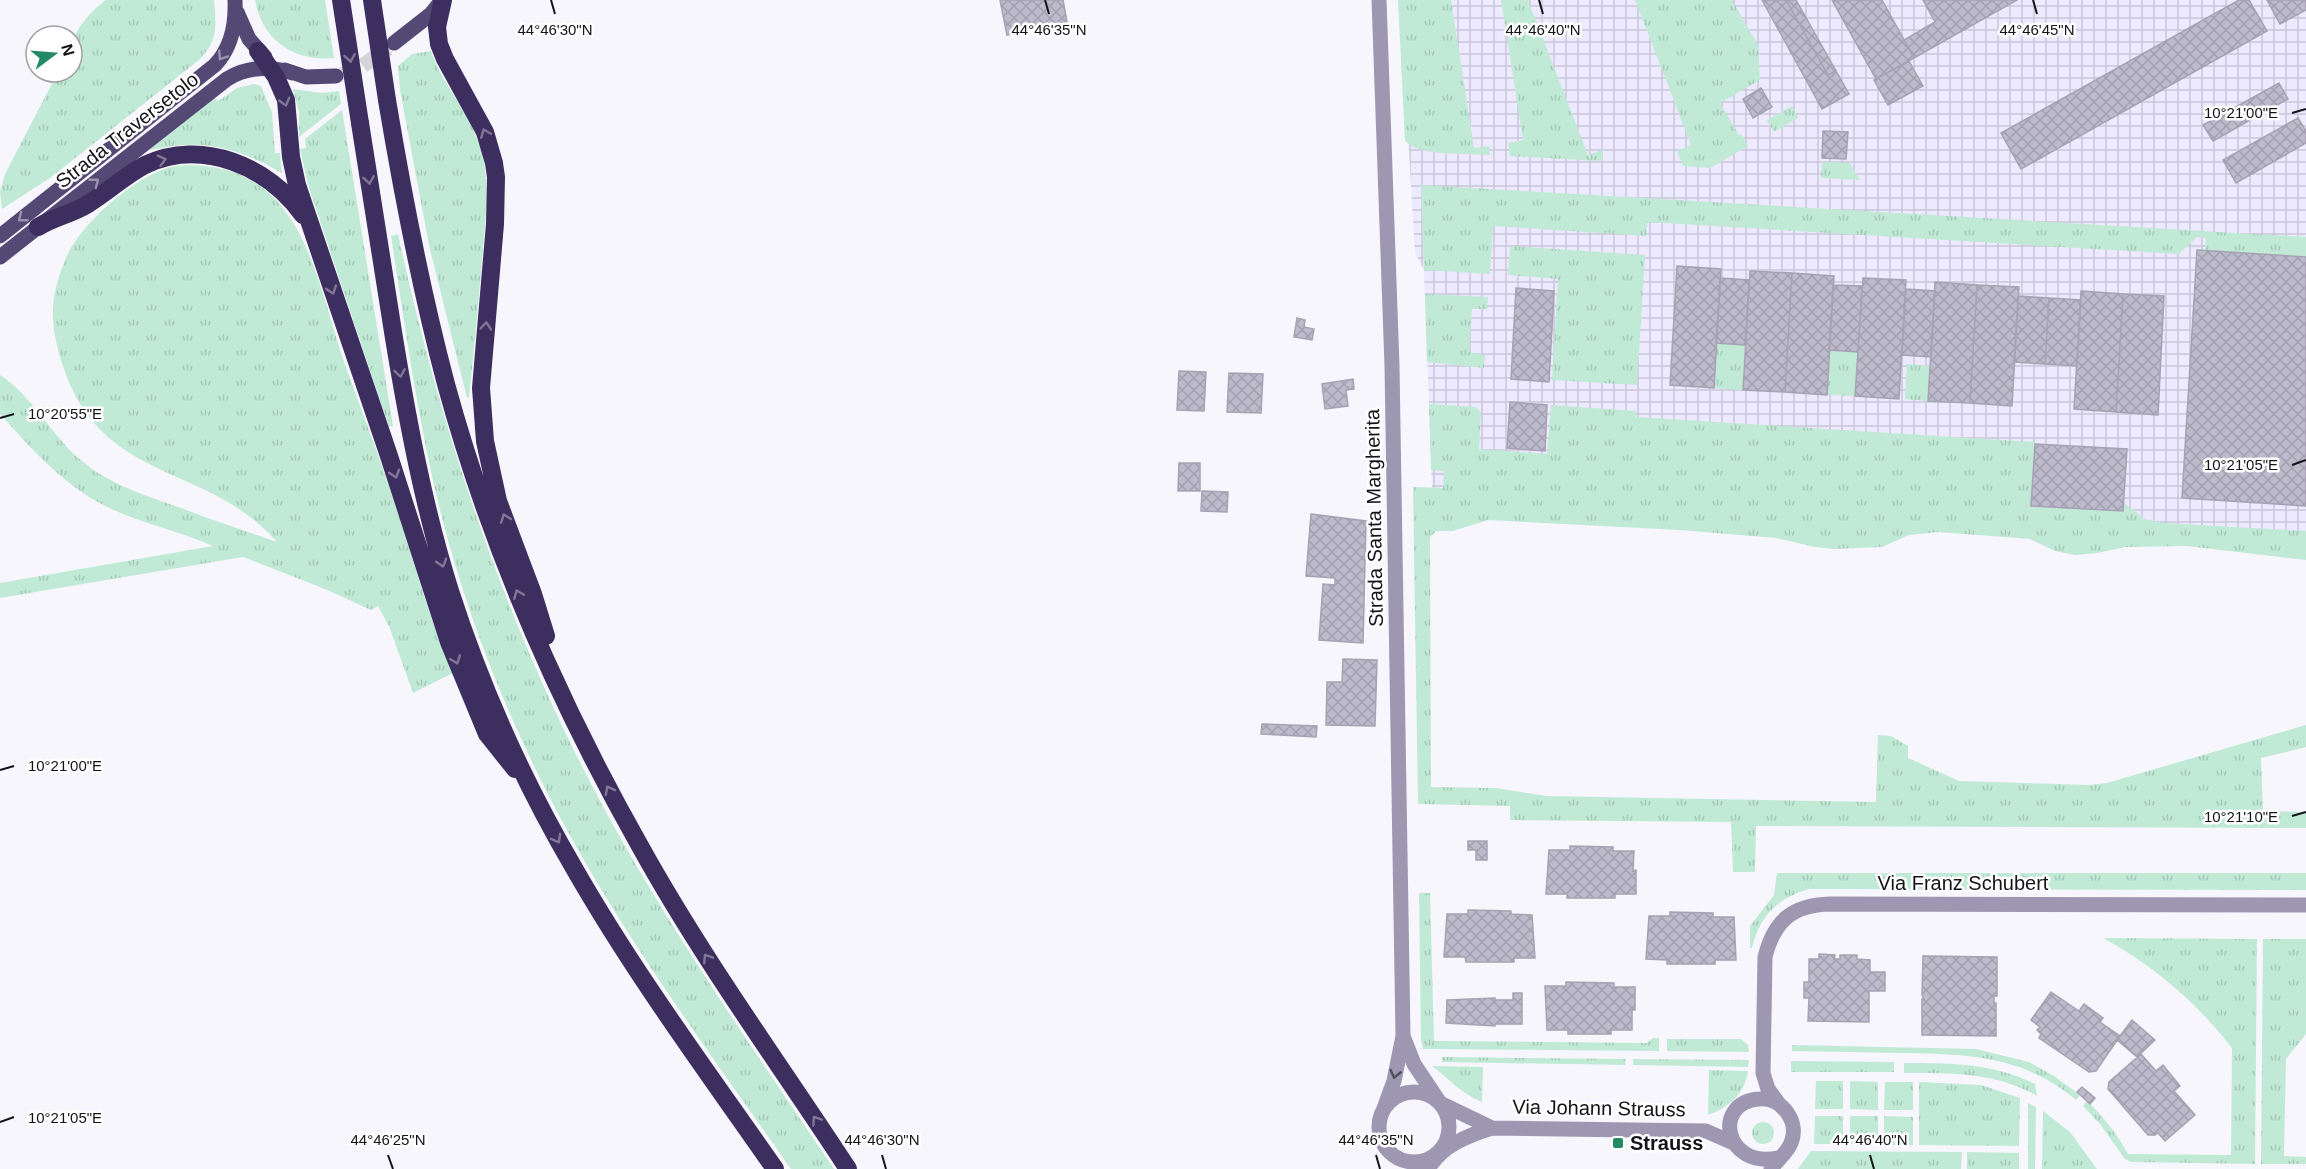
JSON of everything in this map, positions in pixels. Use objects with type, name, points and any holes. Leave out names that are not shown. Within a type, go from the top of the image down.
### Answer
[{"type":"highway","points":[[341,0],[408,420],[437,548],[486,691],[539,806]]},
{"type":"highway","points":[[372,0],[387,100],[414,248],[447,386],[502,552],[561,693],[599,771],[662,886],[732,996],[848,1169]]},
{"type":"highway","points":[[442,0],[437,27],[439,44],[485,132],[491,147],[496,177],[496,216],[481,388],[484,441],[498,501],[538,606],[561,693]]},
{"type":"highway","points":[[258,51],[271,68],[286,100],[294,169],[315,240],[388,453],[434,597],[466,686],[487,734],[526,784],[574,869],[620,943],[775,1169]]},
{"type":"highway","points":[[38,227],[87,205],[147,164],[169,158],[198,155],[232,161],[261,175],[297,207],[315,240]]},
{"type":"main road","name":"Strada Traversetolo","points":[[235,0],[243,27],[258,51],[280,68],[306,77],[336,76]]},
{"type":"main road","name":"Strada Traversetolo","points":[[0,236],[215,65],[226,51],[232,36],[235,0]]},
{"type":"main road","points":[[394,43],[431,14],[442,0]]},
{"type":"main road","name":"Strada Traversetolo","points":[[0,257],[227,79],[252,69],[271,68],[293,73]]},
{"type":"street","name":"Strada Santa Margherita","points":[[1379,0],[1392,366],[1403,1036],[1394,1081],[1379,1123],[1384,1146],[1394,1162],[1414,1163],[1426,1161],[1436,1155]]},
{"type":"street","name":"Via Franz Schubert","points":[[1779,1104],[1768,1089],[1763,1073],[1765,957],[1770,939],[1779,924],[1795,910],[1830,904],[2306,905]]},
{"type":"street","name":"Strada Santa Margherita","points":[[1403,1036],[1414,1064],[1446,1112],[1449,1123],[1449,1135],[1444,1146],[1428,1169]]},
{"type":"street","name":"Via Franz Schubert","points":[[1749,1101],[1763,1073]]},
{"type":"street","points":[[1383,1111],[1398,1095],[1409,1092],[1420,1092],[1440,1103]]},
{"type":"street","points":[[1758,1099],[1769,1099],[1779,1104],[1787,1111],[1794,1131],[1792,1142],[1775,1164],[1768,1162],[1751,1165],[1735,1150],[1731,1142],[1730,1123],[1734,1114],[1749,1101],[1758,1099]]},
{"type":"street","name":"Via Johann Strauss","points":[[1440,1103],[1492,1128]]},
{"type":"street","name":"Via Johann Strauss","points":[[1706,1131],[1734,1114]]},
{"type":"street","name":"Via Johann Strauss","points":[[1436,1155],[1469,1135],[1492,1128],[1706,1131],[1731,1142]]},
{"type":"shaded area","points":[[1400,0],[2306,0],[2306,539],[1432,488],[1424,270],[1415,253]]},
{"type":"green space","points":[[106,0],[214,0],[215,32],[210,45],[199,60],[50,178],[2,209],[0,192],[5,174],[52,84],[84,84],[82,24]]},
{"type":"green space","points":[[255,0],[325,0],[334,58],[306,56],[282,46],[265,26]]},
{"type":"green space","points":[[1398,0],[1451,0],[1474,148],[1489,146],[1490,155],[1433,152],[1421,150],[1405,141]]},
{"type":"green space","points":[[1501,0],[1528,0],[1588,155],[1603,150],[1602,161],[1510,156],[1508,143],[1523,140]]},
{"type":"green space","points":[[1635,0],[1732,0],[1758,45],[1760,80],[1720,103],[1748,146],[1710,168],[1683,166],[1677,151],[1691,145]]},
{"type":"green space","points":[[431,51],[474,132],[483,158],[485,173],[485,232],[471,380],[467,398],[429,245],[400,90],[398,66],[412,54]]},
{"type":"green space","points":[[254,84],[261,86],[272,112],[275,153],[280,153],[282,173],[249,157],[219,147],[187,145],[151,150],[150,148],[214,97],[218,101],[237,88]]},
{"type":"green space","points":[[293,89],[322,93],[339,91],[341,104],[299,137],[299,112]]},
{"type":"green space","points":[[1792,106],[1798,118],[1774,132],[1767,120]]},
{"type":"green space","points":[[342,110],[393,426],[389,427],[308,185],[300,149],[306,148],[305,139]]},
{"type":"green space","points":[[1822,162],[1850,163],[1860,180],[1821,178]]},
{"type":"green space","points":[[184,165],[228,170],[265,189],[296,227],[312,262],[342,356],[406,536],[432,621],[453,673],[413,693],[389,626],[378,606],[371,610],[325,589],[243,557],[0,598],[0,583],[213,546],[110,508],[69,483],[0,414],[0,375],[23,394],[71,451],[104,477],[142,494],[277,542],[249,516],[218,497],[127,451],[101,430],[78,401],[57,346],[53,320],[54,297],[66,258],[82,232],[106,206],[135,184],[167,168]]},
{"type":"green space","points":[[1421,185],[2306,237],[2306,257],[2205,251],[2206,238],[2197,237],[2179,254],[1647,222],[1646,236],[1493,226],[1490,274],[1424,270]]},
{"type":"green space","points":[[398,234],[438,395],[462,475],[520,630],[553,706],[589,780],[653,894],[729,1013],[834,1169],[791,1169],[675,1004],[619,919],[568,832],[534,767],[477,631],[443,521],[424,440],[391,236]]},
{"type":"green space","points":[[1510,246],[1645,255],[1637,385],[1552,380],[1558,279],[1508,275]]},
{"type":"green space","points":[[1425,294],[1488,297],[1487,309],[1472,309],[1469,352],[1485,355],[1484,368],[1427,362]]},
{"type":"green space","points":[[1716,343],[1745,345],[1743,390],[1714,388]]},
{"type":"green space","points":[[1829,350],[1858,352],[1855,396],[1827,395]]},
{"type":"green space","points":[[1907,364],[1931,366],[1928,401],[1905,399]]},
{"type":"green space","points":[[1429,404],[1476,407],[1481,412],[1479,449],[1547,454],[1551,405],[1636,411],[1636,417],[2035,442],[2032,506],[2123,511],[2124,503],[2145,519],[2163,523],[2306,531],[2306,560],[2187,546],[2126,547],[2075,555],[2055,551],[2030,539],[1938,532],[1909,535],[1882,547],[1834,549],[1776,538],[1680,530],[1488,520],[1453,531],[1436,531],[1430,537],[1431,787],[1496,788],[1547,796],[1876,802],[1878,735],[1891,736],[1908,746],[1908,758],[1959,781],[2090,785],[2107,783],[2306,725],[2306,747],[2261,758],[2263,811],[2306,812],[2306,828],[1756,826],[1755,872],[1733,872],[1731,822],[1510,820],[1510,806],[1418,804],[1413,487],[1443,488],[1444,471],[1431,470]]},
{"type":"green space","points":[[1777,873],[2306,873],[2306,890],[1810,889],[1779,903],[1765,918],[1750,948],[1750,926],[1774,895]]},
{"type":"green space","points":[[1419,893],[1430,893],[1434,1041],[1647,1043],[1653,1038],[1659,1038],[1659,1051],[1423,1049]]},
{"type":"green space","points":[[2103,938],[2257,939],[2255,1164],[2131,1162],[2125,1159],[2100,1124],[2083,1106],[2087,1101],[2099,1113],[2128,1154],[2231,1155],[2232,1048],[2204,1015],[2173,986],[2140,961]]},
{"type":"green space","points":[[2263,939],[2306,939],[2306,1034],[2286,1059],[2284,1156],[2306,1157],[2306,1164],[2261,1164]]},
{"type":"green space","points":[[1667,1039],[1741,1039],[1748,1045],[1749,1052],[1667,1051]]},
{"type":"green space","points":[[1792,1045],[1976,1049],[2029,1062],[2054,1076],[2080,1095],[2076,1100],[2034,1073],[2013,1065],[1969,1056],[1792,1051]]},
{"type":"green space","points":[[1442,1057],[1626,1059],[1625,1065],[1442,1062]]},
{"type":"green space","points":[[1633,1059],[1749,1060],[1748,1067],[1633,1065]]},
{"type":"green space","points":[[1791,1061],[1894,1062],[1894,1072],[1791,1072]]},
{"type":"green space","points":[[1904,1063],[1955,1064],[1987,1068],[2035,1084],[2037,1096],[2005,1082],[1972,1075],[1904,1073]]},
{"type":"green space","points":[[1432,1066],[1483,1067],[1482,1102],[1462,1091]]},
{"type":"green space","points":[[1709,1070],[1748,1071],[1740,1093],[1735,1099],[1708,1115]]},
{"type":"green space","points":[[1816,1081],[1843,1081],[1843,1109],[1815,1109]]},
{"type":"green space","points":[[1850,1081],[1878,1082],[1878,1110],[1850,1109]]},
{"type":"green space","points":[[1885,1082],[1913,1082],[1913,1110],[1884,1110]]},
{"type":"green space","points":[[1919,1082],[1981,1085],[2020,1098],[2019,1146],[1919,1145]]},
{"type":"green space","points":[[2028,1103],[2036,1107],[2035,1169],[2028,1169]]},
{"type":"green space","points":[[2043,1111],[2070,1132],[2097,1169],[2042,1169]]},
{"type":"green space","points":[[1815,1116],[1843,1116],[1843,1144],[1814,1144]]},
{"type":"green space","points":[[1850,1116],[1878,1116],[1878,1145],[1850,1144]]},
{"type":"green space","points":[[1884,1116],[1913,1117],[1913,1145],[1884,1145]]},
{"type":"green space","points":[[1763,1122],[1771,1125],[1774,1133],[1771,1141],[1763,1144],[1755,1141],[1752,1133],[1755,1125]]},
{"type":"green space","points":[[1811,1151],[1962,1152],[1961,1169],[1798,1169]]},
{"type":"green space","points":[[1967,1152],[2019,1153],[2019,1169],[1967,1169]]},
{"type":"building","points":[[1000,0],[1063,0],[1067,22],[1007,35]]},
{"type":"building","points":[[1762,0],[1786,0],[1828,75],[1836,71],[1849,94],[1822,109]]},
{"type":"building","points":[[1786,0],[1796,0],[1836,71],[1828,75]]},
{"type":"building","points":[[1832,0],[1882,0],[1914,58],[1876,79]]},
{"type":"building","points":[[1923,0],[2017,0],[1914,58],[1904,40],[1935,22]]},
{"type":"building","points":[[2239,0],[2249,0],[2267,31],[2021,169],[2001,133]]},
{"type":"building","points":[[2267,0],[2306,0],[2306,10],[2280,24]]},
{"type":"building","points":[[1909,61],[1923,86],[1888,105],[1874,80]]},
{"type":"building","points":[[2279,83],[2288,99],[2213,141],[2203,125]]},
{"type":"building","points":[[1761,88],[1772,107],[1753,118],[1743,99]]},
{"type":"building","points":[[2298,118],[2306,131],[2306,143],[2236,183],[2223,160]]},
{"type":"building","points":[[1823,131],[1848,132],[1846,159],[1822,158]]},
{"type":"building","points":[[2197,250],[2306,257],[2306,506],[2182,498]]},
{"type":"building","points":[[1677,266],[1721,269],[1714,388],[1670,385]]},
{"type":"building","points":[[1750,271],[1792,273],[1785,392],[1743,390]]},
{"type":"building","points":[[1792,273],[1834,276],[1827,395],[1785,392]]},
{"type":"building","points":[[1720,278],[1749,280],[1745,345],[1716,343]]},
{"type":"building","points":[[1863,278],[1906,280],[1899,399],[1855,396]]},
{"type":"building","points":[[1935,282],[1977,285],[1970,403],[1928,401]]},
{"type":"building","points":[[1833,285],[1862,286],[1858,352],[1829,350]]},
{"type":"building","points":[[1977,285],[2019,287],[2012,406],[1970,403]]},
{"type":"building","points":[[1516,288],[1554,291],[1549,382],[1511,379]]},
{"type":"building","points":[[1906,289],[1935,291],[1931,357],[1902,355]]},
{"type":"building","points":[[2081,291],[2123,294],[2116,412],[2074,409]]},
{"type":"building","points":[[2123,294],[2164,296],[2158,415],[2116,412]]},
{"type":"building","points":[[2018,296],[2049,298],[2045,364],[2014,362]]},
{"type":"building","points":[[2049,298],[2081,300],[2077,366],[2045,364]]},
{"type":"building","points":[[1297,318],[1305,320],[1304,327],[1314,329],[1312,340],[1294,337]]},
{"type":"building","points":[[1179,371],[1206,372],[1204,411],[1177,410]]},
{"type":"building","points":[[1229,373],[1263,374],[1261,413],[1227,412]]},
{"type":"building","points":[[1353,379],[1354,389],[1346,390],[1348,406],[1325,409],[1322,384]]},
{"type":"building","points":[[1510,402],[1547,405],[1545,451],[1507,448]]},
{"type":"building","points":[[2035,444],[2127,449],[2123,511],[2031,506]]},
{"type":"building","points":[[1179,463],[1200,463],[1200,491],[1178,491]]},
{"type":"building","points":[[1202,491],[1228,492],[1227,512],[1201,511]]},
{"type":"building","points":[[1311,514],[1366,521],[1363,643],[1319,640],[1323,584],[1335,585],[1335,578],[1306,576]]},
{"type":"building","points":[[1343,659],[1377,660],[1375,726],[1326,725],[1327,682],[1342,682]]},
{"type":"building","points":[[1262,724],[1317,726],[1316,737],[1261,734]]},
{"type":"building","points":[[1468,841],[1487,841],[1487,860],[1476,860],[1476,850],[1468,850]]},
{"type":"building","points":[[1570,846],[1613,847],[1613,851],[1634,851],[1633,871],[1636,870],[1636,894],[1615,894],[1615,898],[1567,898],[1567,894],[1546,894],[1549,850],[1570,850]]},
{"type":"building","points":[[1468,910],[1511,911],[1511,914],[1532,915],[1535,958],[1514,958],[1514,962],[1466,962],[1465,957],[1444,957],[1447,914],[1468,914]]},
{"type":"building","points":[[1670,912],[1713,913],[1713,917],[1734,917],[1736,960],[1715,960],[1715,964],[1667,964],[1667,960],[1646,959],[1649,916],[1670,916]]},
{"type":"building","points":[[1819,954],[1835,955],[1834,959],[1840,959],[1840,955],[1857,955],[1857,959],[1870,960],[1870,972],[1885,972],[1885,991],[1869,991],[1869,1022],[1808,1021],[1809,998],[1804,998],[1804,982],[1809,982],[1809,959],[1819,959]]},
{"type":"building","points":[[1923,956],[1997,957],[1997,996],[1994,996],[1996,1036],[1922,1035]]},
{"type":"building","points":[[1566,982],[1614,983],[1614,987],[1635,987],[1632,1030],[1611,1030],[1611,1034],[1568,1034],[1568,1030],[1547,1030],[1545,986],[1566,986]]},
{"type":"building","points":[[2051,992],[2079,1011],[2084,1004],[2103,1018],[2100,1022],[2120,1036],[2096,1071],[2089,1072],[2039,1038],[2041,1034],[2037,1030],[2040,1027],[2031,1020]]},
{"type":"building","points":[[1513,993],[1522,993],[1522,1024],[1495,1024],[1495,1026],[1446,1023],[1447,1000],[1495,998],[1495,1000],[1513,1000]]},
{"type":"building","points":[[2132,1020],[2155,1040],[2137,1057],[2117,1040]]},
{"type":"building","points":[[2141,1054],[2156,1071],[2163,1065],[2180,1086],[2174,1091],[2195,1115],[2165,1141],[2158,1133],[2148,1135],[2108,1089],[2109,1082]]},
{"type":"building","points":[[2082,1087],[2095,1098],[2090,1104],[2077,1092]]},
{"type":"tunnel","points":[[342,75],[361,67],[388,48]]},
{"type":"place","name":"Strauss","points":[[1618,1143]]}]
